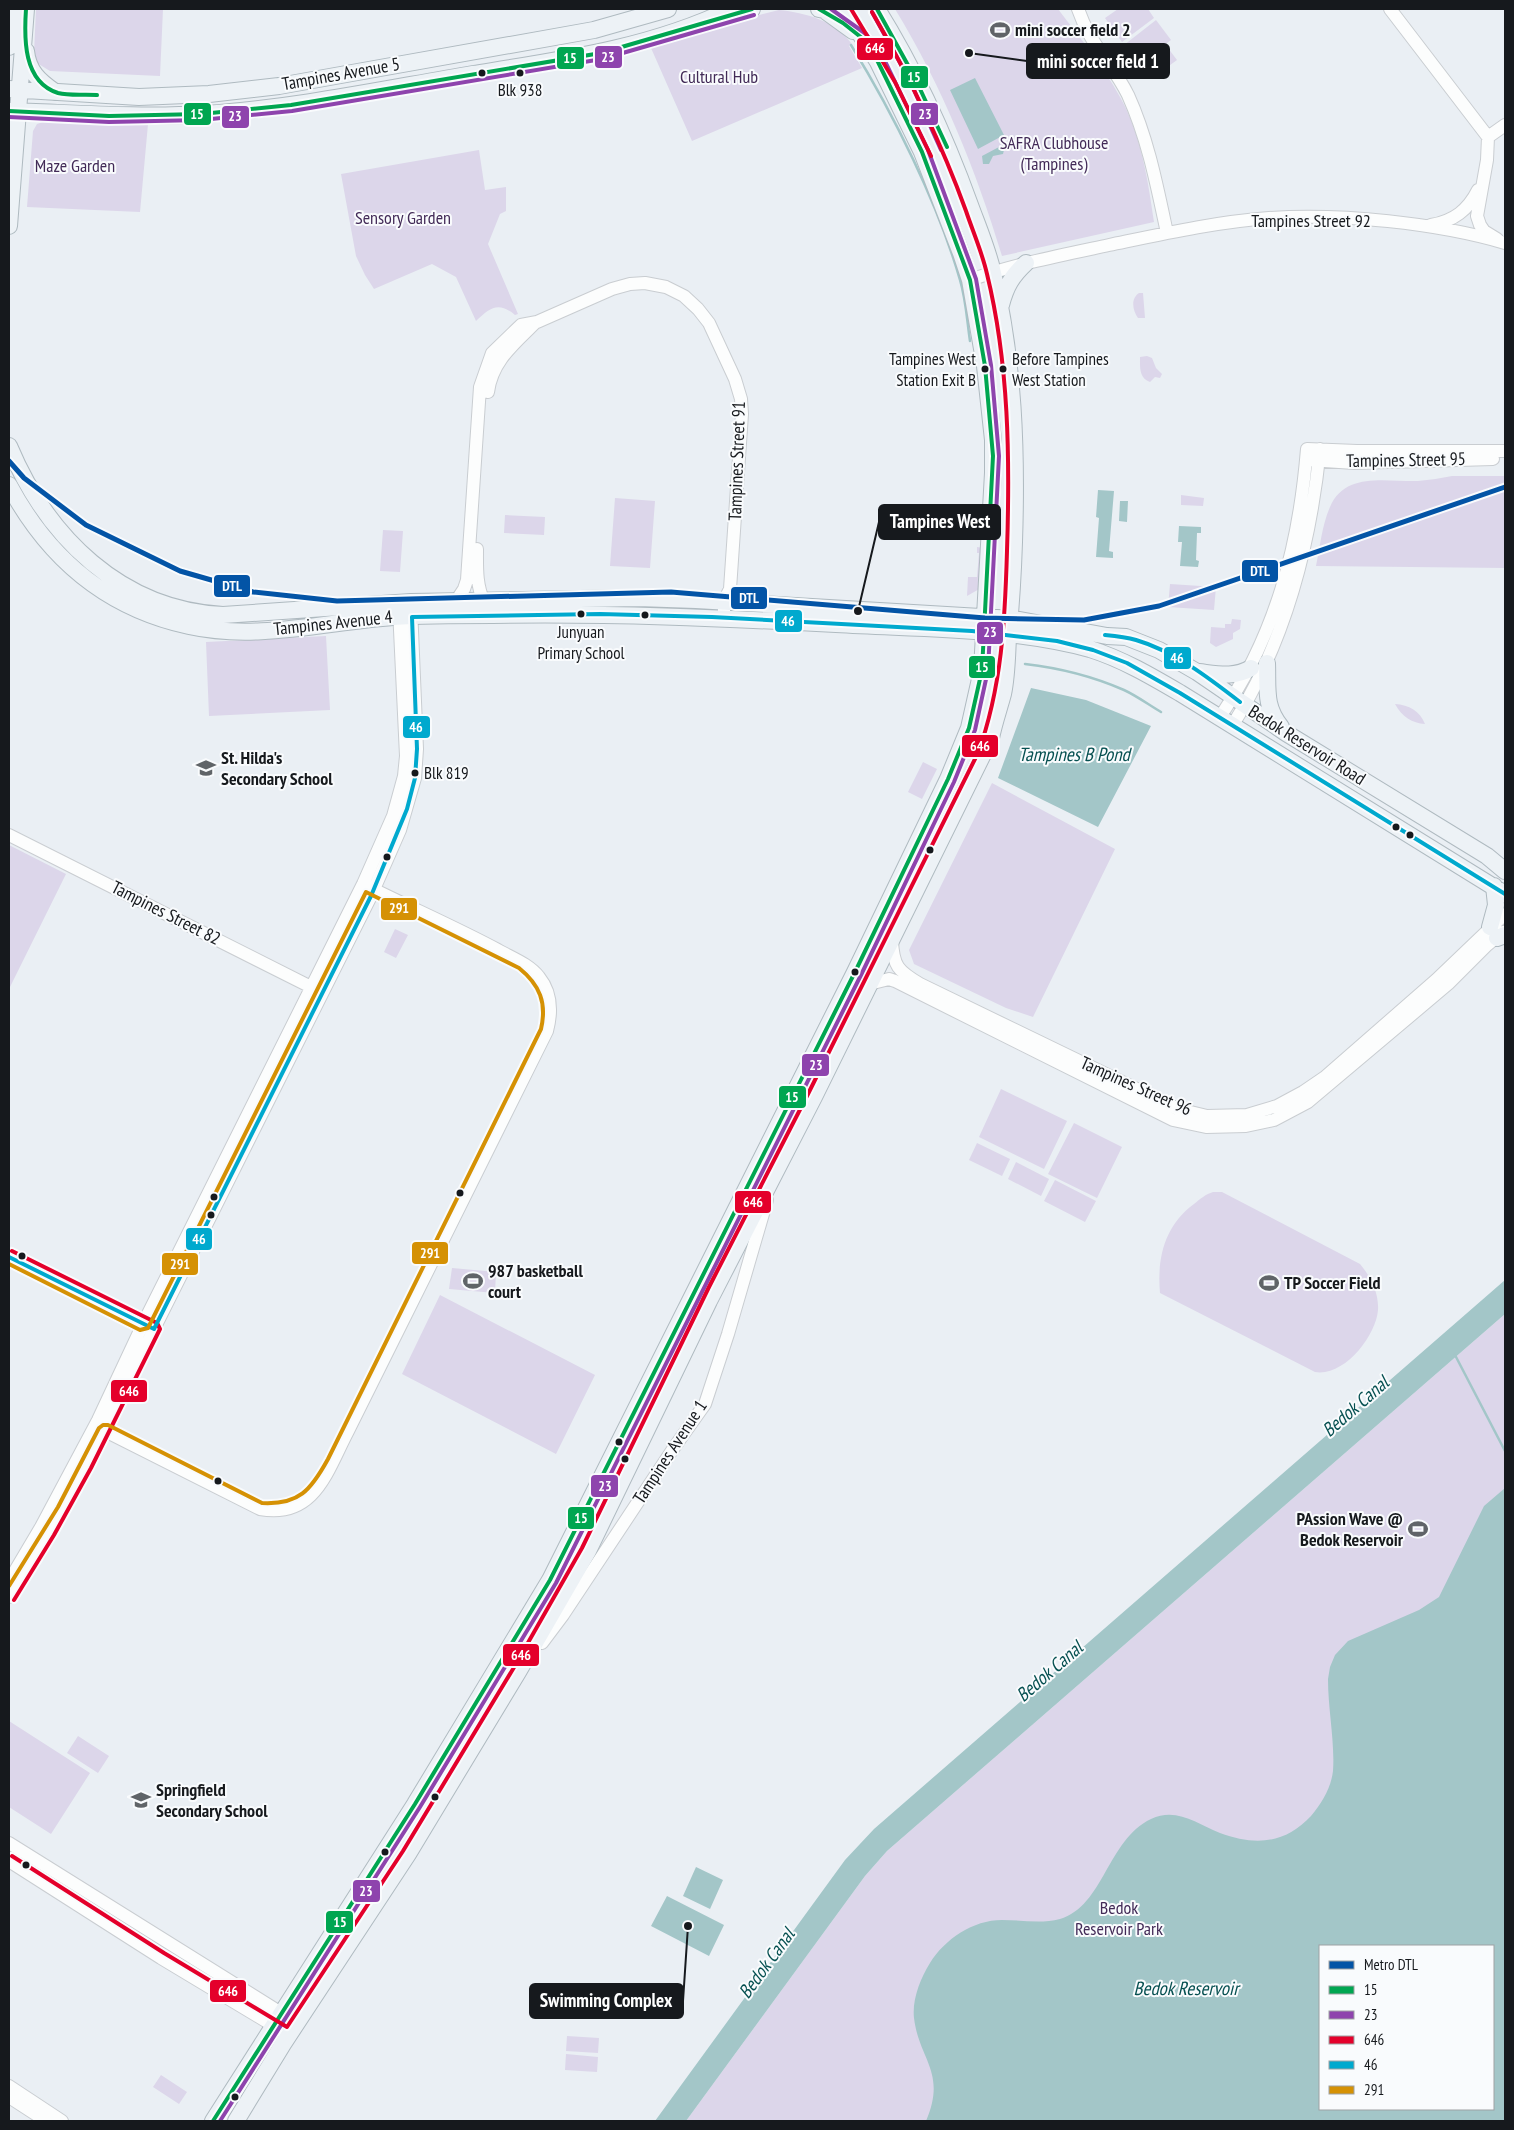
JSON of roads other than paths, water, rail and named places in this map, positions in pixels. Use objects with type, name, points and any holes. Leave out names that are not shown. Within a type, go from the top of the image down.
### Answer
[{"type":"main road","points":[[9,46],[12,9]]},
{"type":"main road","points":[[9,226],[14,150],[14,90],[24,34],[26,9]]},
{"type":"main road","name":"Tampines Avenue 5","points":[[14,90],[138,97],[209,94],[279,86],[594,30],[668,9]]},
{"type":"main road","name":"Tampines Avenue 5","points":[[13,111],[109,116],[201,114],[291,105],[601,53],[677,32],[707,21],[731,9]]},
{"type":"main road","points":[[707,21],[752,9]]},
{"type":"main road","points":[[819,9],[843,23],[862,38]]},
{"type":"main road","points":[[213,2121],[390,1843],[522,1630],[550,1580],[938,800],[962,746],[974,710],[982,670],[993,473],[993,440],[985,366],[970,280],[962,253],[922,152],[890,85],[844,9]]},
{"type":"main road","name":"Tampines Avenue 1","points":[[236,2121],[293,2029],[408,1854],[518,1672],[588,1551],[709,1301],[861,1002],[991,738],[1003,693],[1012,592],[1015,446],[1010,374],[1001,309],[993,272],[961,181],[923,92],[903,52],[877,9]]},
{"type":"main road","points":[[24,34],[27,59],[31,70],[43,84],[55,92]]},
{"type":"main road","points":[[14,150],[21,134],[29,124],[53,113]]},
{"type":"main road","points":[[1001,309],[1007,284],[1013,274],[1026,263]]},
{"type":"main road","name":"Tampines Avenue 4","points":[[9,446],[32,491],[52,523],[70,544],[123,584],[162,604],[198,614],[405,610],[984,624]]},
{"type":"main road","name":"Tampines Avenue 4","points":[[9,485],[42,538],[61,558],[110,595],[148,615],[191,627],[231,631],[292,629],[456,601],[730,597],[951,614],[984,624]]},
{"type":"main road","points":[[951,614],[969,605],[982,594],[987,585]]},
{"type":"main road","points":[[1012,592],[1022,612],[1037,622]]},
{"type":"main road","name":"Bedok Reservoir Road","points":[[1009,627],[1037,622],[1107,636],[1126,637],[1159,650],[1197,672],[1286,732],[1486,856],[1505,871]]},
{"type":"main road","name":"Bedok Reservoir Road","points":[[984,624],[1009,627],[1107,655],[1135,668],[1226,721],[1500,890]]},
{"type":"main road","points":[[1267,663],[1268,703],[1272,715],[1286,732]]},
{"type":"main road","points":[[1197,672],[1232,675],[1243,673],[1251,668]]},
{"type":"main road","points":[[938,800],[950,791],[955,793],[956,810]]},
{"type":"main road","points":[[1486,856],[1505,860]]},
{"type":"main road","points":[[1499,933],[1496,905],[1500,890]]},
{"type":"main road","points":[[842,994],[861,1002]]},
{"type":"main road","points":[[768,1145],[786,1135],[793,1136]]},
{"type":"main road","points":[[550,1580],[558,1588],[567,1587]]},
{"type":"main road","points":[[390,1843],[400,1844],[408,1854]]},
{"type":"main road","points":[[239,2081],[253,2084],[255,2091]]},
{"type":"street","points":[[1078,9],[1092,42],[1128,94],[1145,138],[1167,233]]},
{"type":"street","points":[[1390,9],[1488,137],[1505,124]]},
{"type":"street","name":"Tampines Street 92","points":[[1488,137],[1487,160],[1477,216],[1484,231],[1503,242]]},
{"type":"street","name":"Tampines Street 92","points":[[1426,226],[1448,221],[1463,211],[1473,199],[1483,180]]},
{"type":"street","name":"Tampines Street 92","points":[[970,280],[1026,263],[1167,233],[1204,226],[1283,218],[1355,219],[1426,226],[1503,242]]},
{"type":"street","name":"Tampines Street 91","points":[[456,601],[464,589],[467,580],[480,387],[484,370],[492,353],[510,334],[521,326],[537,322],[612,289],[630,284],[645,283],[666,288],[684,296],[698,309],[709,323],[735,379],[741,399],[742,414],[730,618]]},
{"type":"street","name":"Tampines Street 91","points":[[484,602],[478,588],[476,570],[480,489],[489,384],[503,355],[537,322]]},
{"type":"street","name":"Tampines Street 95","points":[[1313,454],[1357,451],[1505,450]]},
{"type":"street","points":[[1226,721],[1267,663],[1292,596],[1308,533],[1313,454]]},
{"type":"street","points":[[1239,702],[1280,596],[1296,536],[1313,454]]},
{"type":"street","name":"Tampines Street 95","points":[[1313,454],[1354,462],[1505,459]]},
{"type":"street","points":[[9,1597],[63,1510],[149,1326],[316,990],[402,823],[415,778],[417,749],[405,610]]},
{"type":"street","name":"Tampines Street 82","points":[[9,835],[316,990]]},
{"type":"street","points":[[101,1426],[260,1509],[281,1511],[303,1503],[314,1494],[348,1431],[545,1037],[551,1018],[549,997],[545,987],[532,970],[478,940],[367,890]]},
{"type":"street","name":"Tampines Street 96","points":[[869,984],[889,979],[895,981],[1173,1120],[1206,1127],[1246,1126],[1274,1120],[1308,1102],[1448,984],[1499,933],[1505,914]]},
{"type":"street","name":"Tampines Street 96","points":[[892,937],[892,954],[896,965],[903,974],[920,984],[1178,1109],[1207,1116],[1246,1115],[1277,1106],[1303,1092],[1325,1076],[1436,980],[1499,933]]},
{"type":"street","name":"Tampines Avenue 1","points":[[518,1672],[564,1615],[673,1449],[705,1404],[728,1334],[774,1175]]},
{"type":"street","points":[[9,1257],[149,1326]]},
{"type":"street","points":[[9,1581],[101,1426]]},
{"type":"street","points":[[9,1844],[169,1945],[277,2020]]},
{"type":"street","points":[[9,1860],[161,1958],[293,2029]]},
{"type":"street","points":[[161,1958],[169,1945]]},
{"type":"street","points":[[9,2086],[62,2121]]},
{"type":"street","points":[[9,2097],[46,2121]]},
{"type":"water","points":[[975,78],[1004,135],[978,149],[950,90]]},
{"type":"water","points":[[999,147],[1004,150],[1003,154],[993,156],[989,164],[983,164],[982,156]]},
{"type":"water","points":[[1098,490],[1114,491],[1109,551],[1113,552],[1113,558],[1096,557],[1099,518],[1096,517]]},
{"type":"water","points":[[1120,501],[1128,501],[1127,522],[1119,521]]},
{"type":"water","points":[[1179,526],[1201,527],[1201,533],[1197,533],[1196,560],[1199,561],[1198,567],[1180,566],[1182,542],[1178,542]]},
{"type":"water","name":"Tampines B Pond","points":[[1031,688],[1086,700],[1151,726],[1098,827],[998,778]]},
{"type":"water","points":[[1505,1280],[1505,1314],[887,1851],[865,1876],[686,2121],[655,2121],[845,1860],[874,1829]]},
{"type":"water","name":"Bedok Reservoir","points":[[1505,1488],[1505,2121],[926,2121],[932,2104],[933,2078],[917,2032],[914,2004],[923,1976],[936,1954],[961,1932],[981,1923],[1002,1920],[1039,1922],[1060,1919],[1075,1912],[1087,1901],[1097,1887],[1124,1842],[1136,1829],[1151,1819],[1160,1816],[1178,1816],[1187,1818],[1220,1833],[1245,1840],[1257,1841],[1280,1837],[1301,1825],[1311,1816],[1322,1801],[1332,1777],[1333,1748],[1328,1679],[1335,1655],[1348,1641],[1419,1610],[1439,1597],[1484,1506]]},
{"type":"water","points":[[696,1867],[723,1880],[710,1909],[683,1896]]},
{"type":"water","points":[[667,1896],[724,1925],[709,1956],[651,1926]]},
{"type":"waterway","points":[[851,45],[898,129],[940,220],[962,288],[970,341]]},
{"type":"waterway","points":[[1025,664],[1063,670],[1112,685],[1129,692],[1161,712]]},
{"type":"waterway","points":[[1455,1355],[1505,1451]]},
{"type":"metro line","name":"DTL","points":[[9,461],[24,478],[86,525],[180,571],[253,592],[337,601],[671,592],[985,618],[1084,620],[1159,606],[1505,487]]},
{"type":"place","name":"mini soccer field 2","points":[[1000,30]]},
{"type":"place","name":"mini soccer field 1","points":[[969,53]]},
{"type":"place","name":"Blk 938","points":[[520,73]]},
{"type":"place","name":"Tampines West Station Exit B","points":[[985,369]]},
{"type":"place","name":"Before Tampines West Station","points":[[1003,369]]},
{"type":"place","name":"Tampines West","points":[[858,611]]},
{"type":"place","name":"Junyuan Primary School","points":[[581,614]]},
{"type":"place","name":"St. Hilda's Secondary School","points":[[206,768]]},
{"type":"place","name":"Blk 819","points":[[415,773]]},
{"type":"place","name":"987 basketball court","points":[[473,1281]]},
{"type":"place","name":"TP Soccer Field","points":[[1269,1283]]},
{"type":"place","name":"PAssion Wave @ Bedok Reservoir","points":[[1418,1529]]},
{"type":"place","name":"Springfield Secondary School","points":[[141,1800]]},
{"type":"place","name":"Swimming Complex","points":[[688,1926]]},
{"type":"park label","name":"Cultural Hub","points":[[719,77]]},
{"type":"park label","name":"SAFRA Clubhouse (Tampines)","points":[[1054,153]]},
{"type":"park label","name":"Maze Garden","points":[[75,166]]},
{"type":"park label","name":"Sensory Garden","points":[[403,218]]},
{"type":"park label","name":"Bedok Reservoir Park","points":[[1119,1918]]},
{"type":"water label","name":"Bedok Canal","points":[[1355,1406]]},
{"type":"water label","name":"Bedok Canal","points":[[1049,1671]]},
{"type":"water label","name":"Bedok Canal","points":[[766,1963]]}]
